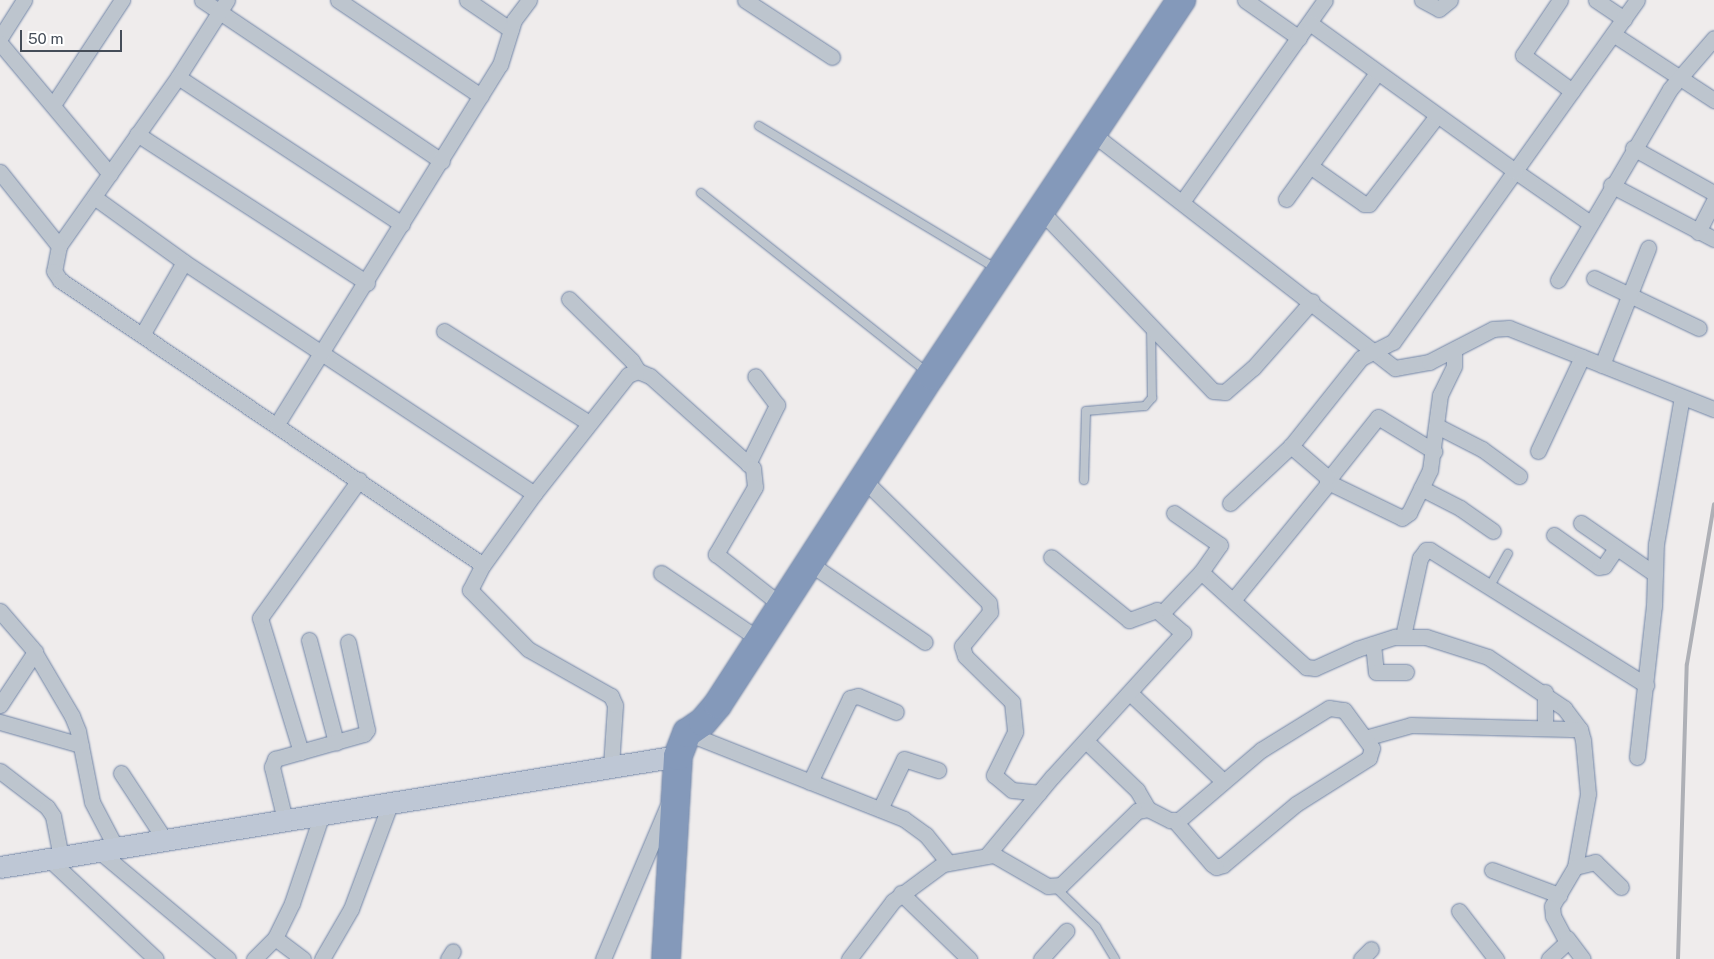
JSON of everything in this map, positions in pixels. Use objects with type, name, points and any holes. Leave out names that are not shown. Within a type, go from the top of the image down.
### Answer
[{"type":"highway","points":[[666,959],[677,783],[683,745],[711,713],[760,640],[931,375],[1181,0]]},
{"type":"main road","points":[[0,867],[611,766],[683,745]]},
{"type":"street","points":[[0,38],[24,0]]},
{"type":"street","points":[[53,105],[122,0]]},
{"type":"street","points":[[202,0],[224,6],[442,161]]},
{"type":"street","points":[[338,0],[481,96]]},
{"type":"street","points":[[467,0],[511,30]]},
{"type":"street","points":[[277,424],[367,283],[500,65],[511,30],[529,0]]},
{"type":"street","points":[[745,0],[832,57]]},
{"type":"street","points":[[1246,0],[1299,38]]},
{"type":"street","points":[[1182,202],[1325,0]]},
{"type":"street","points":[[1422,0],[1439,9],[1450,0]]},
{"type":"street","points":[[1560,0],[1523,55],[1572,91]]},
{"type":"street","points":[[1596,0],[1624,19]]},
{"type":"street","points":[[1230,503],[1291,446],[1362,358],[1393,342],[1637,0]]},
{"type":"street","points":[[224,6],[178,77],[59,246],[54,272],[60,280],[277,424],[483,565]]},
{"type":"street","points":[[1310,23],[1436,116],[1590,223]]},
{"type":"street","points":[[1613,34],[1714,100]]},
{"type":"street","points":[[1558,280],[1611,185],[1678,78],[1714,38]]},
{"type":"street","points":[[0,43],[110,174]]},
{"type":"street","points":[[1286,199],[1377,73]]},
{"type":"street","points":[[178,77],[402,224]]},
{"type":"street","points":[[1310,166],[1364,204],[1369,204],[1436,116]]},
{"type":"street","points":[[137,134],[367,283]]},
{"type":"street","points":[[1093,134],[1312,301],[1395,368],[1429,362],[1500,327],[1714,409]]},
{"type":"street","points":[[1633,148],[1714,192]]},
{"type":"street","points":[[0,172],[59,246]]},
{"type":"street","points":[[1611,185],[1714,239]]},
{"type":"street","points":[[94,198],[184,262],[534,494]]},
{"type":"street","points":[[1698,232],[1714,200]]},
{"type":"street","points":[[1040,210],[1213,391],[1225,392],[1261,360],[1312,301]]},
{"type":"street","points":[[1602,365],[1648,248]]},
{"type":"street","points":[[142,335],[184,262]]},
{"type":"street","points":[[1594,278],[1699,328]]},
{"type":"street","points":[[569,299],[629,359],[638,372]]},
{"type":"street","points":[[444,330],[589,423]]},
{"type":"street","points":[[1291,446],[1328,481],[1402,518],[1409,513],[1421,488],[1434,451],[1440,395],[1454,366],[1454,350]]},
{"type":"street","points":[[1538,451],[1582,357]]},
{"type":"street","points":[[611,766],[614,700],[528,649],[472,595],[471,584],[534,494],[628,375],[638,372],[650,376],[753,468],[755,487],[716,554],[781,605]]},
{"type":"street","points":[[748,464],[777,405],[755,376]]},
{"type":"street","points":[[1637,757],[1646,685],[1656,544],[1682,397]]},
{"type":"street","points":[[1234,600],[1378,417],[1434,451]]},
{"type":"street","points":[[1436,426],[1482,449],[1519,476]]},
{"type":"street","points":[[301,752],[260,618],[359,480]]},
{"type":"street","points":[[864,480],[989,603],[990,612],[962,646],[965,656],[1012,702],[1015,732],[994,775],[1012,790],[1039,793]]},
{"type":"street","points":[[1421,488],[1460,508],[1493,530]]},
{"type":"street","points":[[1162,613],[1201,572],[1220,546],[1174,513]]},
{"type":"street","points":[[1581,523],[1655,574]]},
{"type":"street","points":[[1554,535],[1599,567],[1604,566],[1616,548]]},
{"type":"street","points":[[1403,636],[1420,558],[1426,550],[1490,586],[1646,685]]},
{"type":"street","points":[[849,959],[901,893],[948,862],[970,861],[988,854],[1039,793],[1183,633],[1162,613],[1154,610],[1129,620],[1051,557]]},
{"type":"street","points":[[809,564],[925,642]]},
{"type":"street","points":[[661,572],[760,640]]},
{"type":"street","points":[[1201,572],[1306,667],[1315,668],[1373,644],[1403,636],[1426,637],[1468,648],[1510,669],[1545,692],[1564,708],[1580,729],[1586,751],[1589,784],[1575,867],[1552,906],[1553,916],[1583,959]]},
{"type":"street","points":[[0,611],[35,652],[72,716],[81,745],[92,802],[107,850],[228,959]]},
{"type":"street","points":[[309,640],[336,742]]},
{"type":"street","points":[[285,820],[272,763],[301,752],[364,734],[367,730],[348,642]]},
{"type":"street","points":[[1373,644],[1376,672],[1406,672]]},
{"type":"street","points":[[0,705],[35,652]]},
{"type":"street","points":[[1545,692],[1545,728]]},
{"type":"street","points":[[1130,693],[1223,781]]},
{"type":"street","points":[[810,782],[850,698],[858,696],[896,712]]},
{"type":"street","points":[[988,854],[1054,886],[1067,879],[1137,811],[1148,809],[1174,821],[1216,867],[1223,865],[1296,804],[1369,758],[1372,748],[1344,710],[1329,708],[1261,750],[1174,821]]},
{"type":"street","points":[[0,722],[81,745]]},
{"type":"street","points":[[1365,738],[1411,724],[1580,729]]},
{"type":"street","points":[[1086,741],[1137,790],[1148,809]]},
{"type":"street","points":[[683,745],[810,782],[880,809],[916,825],[948,862]]},
{"type":"street","points":[[880,809],[904,759],[909,758],[938,770]]},
{"type":"street","points":[[0,771],[47,807],[53,816],[55,858],[156,959]]},
{"type":"street","points":[[122,773],[166,840]]},
{"type":"street","points":[[603,959],[677,783]]},
{"type":"street","points":[[322,959],[351,909],[390,804]]},
{"type":"street","points":[[254,959],[275,938],[292,903],[322,814]]},
{"type":"street","points":[[1575,867],[1590,860],[1595,862],[1621,887]]},
{"type":"street","points":[[1492,870],[1559,895]]},
{"type":"street","points":[[901,893],[969,959]]},
{"type":"street","points":[[1459,911],[1496,959]]},
{"type":"street","points":[[1041,959],[1066,931]]},
{"type":"street","points":[[275,938],[303,959]]},
{"type":"street","points":[[1549,959],[1566,946],[1567,938]]},
{"type":"lane","points":[[759,126],[1001,271]]},
{"type":"lane","points":[[701,193],[931,375]]},
{"type":"lane","points":[[1084,480],[1086,411],[1145,406],[1152,398],[1151,326]]},
{"type":"lane","points":[[1490,586],[1508,554]]},
{"type":"lane","points":[[1054,886],[1092,921],[1115,959]]},
{"type":"railway","points":[[1678,959],[1687,664],[1714,504]]}]
